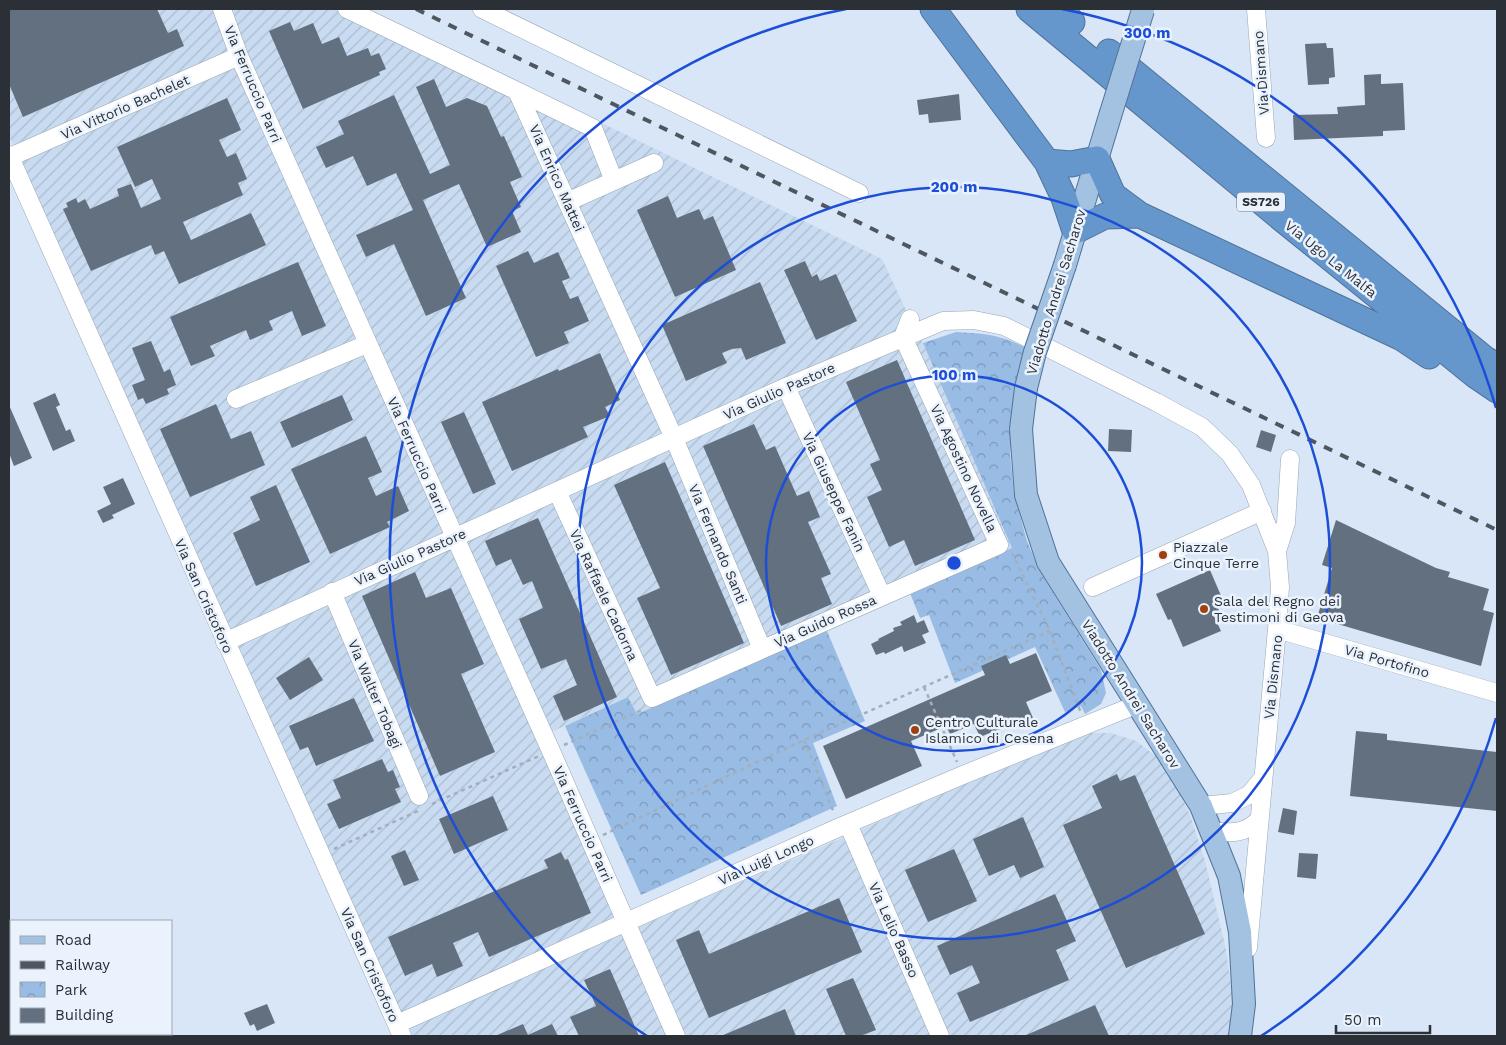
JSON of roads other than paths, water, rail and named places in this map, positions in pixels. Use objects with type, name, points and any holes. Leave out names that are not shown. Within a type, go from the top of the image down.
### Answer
[{"type":"highway","points":[[933,9],[1048,162],[1064,198],[1075,231],[1105,216],[1140,215]]},
{"type":"highway","name":"Via Ugo La Malfa","points":[[1029,9],[1289,225],[1475,375],[1497,390]]},
{"type":"highway","name":"Via Ugo La Malfa","points":[[1063,13],[1276,190],[1485,359],[1497,366]]},
{"type":"highway","points":[[1048,162],[1071,164],[1097,159],[1113,195],[1140,215],[1402,338],[1497,402]]},
{"type":"main road","name":"Viadotto Andrei Sacharov","points":[[1144,9],[1065,265],[1035,352],[1026,388],[1021,428],[1026,495],[1048,562],[1201,806]]},
{"type":"main road","name":"Via Dismano","points":[[1201,806],[1229,876],[1240,932],[1244,1004],[1240,1036]]},
{"type":"street","name":"Via Ferruccio Parri","points":[[222,9],[239,56],[551,751],[676,1036]]},
{"type":"street","points":[[347,9],[594,128],[614,181]]},
{"type":"street","points":[[482,9],[859,193]]},
{"type":"street","name":"Via Dismano","points":[[1256,9],[1266,138]]},
{"type":"street","name":"Via Vittorio Bachelet","points":[[9,156],[239,56]]},
{"type":"street","name":"Via Enrico Mattei","points":[[517,91],[674,438]]},
{"type":"street","name":"Via San Cristoforo","points":[[9,156],[399,1030]]},
{"type":"street","points":[[567,202],[654,164]]},
{"type":"street","points":[[903,337],[910,319]]},
{"type":"street","name":"Via Giulio Pastore","points":[[225,642],[786,387],[943,321],[974,320],[1004,326],[1202,427],[1230,454],[1250,485],[1277,551]]},
{"type":"street","name":"Via Agostino Novella","points":[[903,337],[999,545]]},
{"type":"street","points":[[236,400],[367,344]]},
{"type":"street","name":"Via Giuseppe Fanin","points":[[786,387],[882,596]]},
{"type":"street","name":"Via Fernando Santi","points":[[674,438],[762,649]]},
{"type":"street","name":"Via Dismano","points":[[1244,1004],[1277,629],[1280,587],[1277,551],[1286,523],[1290,459]]},
{"type":"street","name":"Via Raffaele Cadorna","points":[[557,491],[652,698]]},
{"type":"street","points":[[1093,587],[1262,511]]},
{"type":"street","name":"Via Guido Rossa","points":[[652,698],[999,545]]},
{"type":"street","name":"Via Walter Tobagi","points":[[332,592],[419,796]]},
{"type":"street","name":"Via Portofino","points":[[1277,629],[1497,693]]},
{"type":"street","name":"Via Luigi Longo","points":[[399,1030],[627,923],[844,826],[1138,704]]},
{"type":"street","points":[[1201,806],[1232,804],[1250,795],[1263,778]]},
{"type":"street","points":[[1210,831],[1231,833],[1249,829],[1259,820]]},
{"type":"street","name":"Via Lelio Basso","points":[[844,826],[940,1036]]},
{"type":"railway","points":[[416,9],[1497,530]]},
{"type":"place","name":"Piazzale Cinque Terre","points":[[1163,555]]},
{"type":"place","name":"Sala del Regno dei Testimoni di Geova","points":[[1204,609]]},
{"type":"place","name":"Centro Culturale Islamico di Cesena","points":[[915,730]]}]
